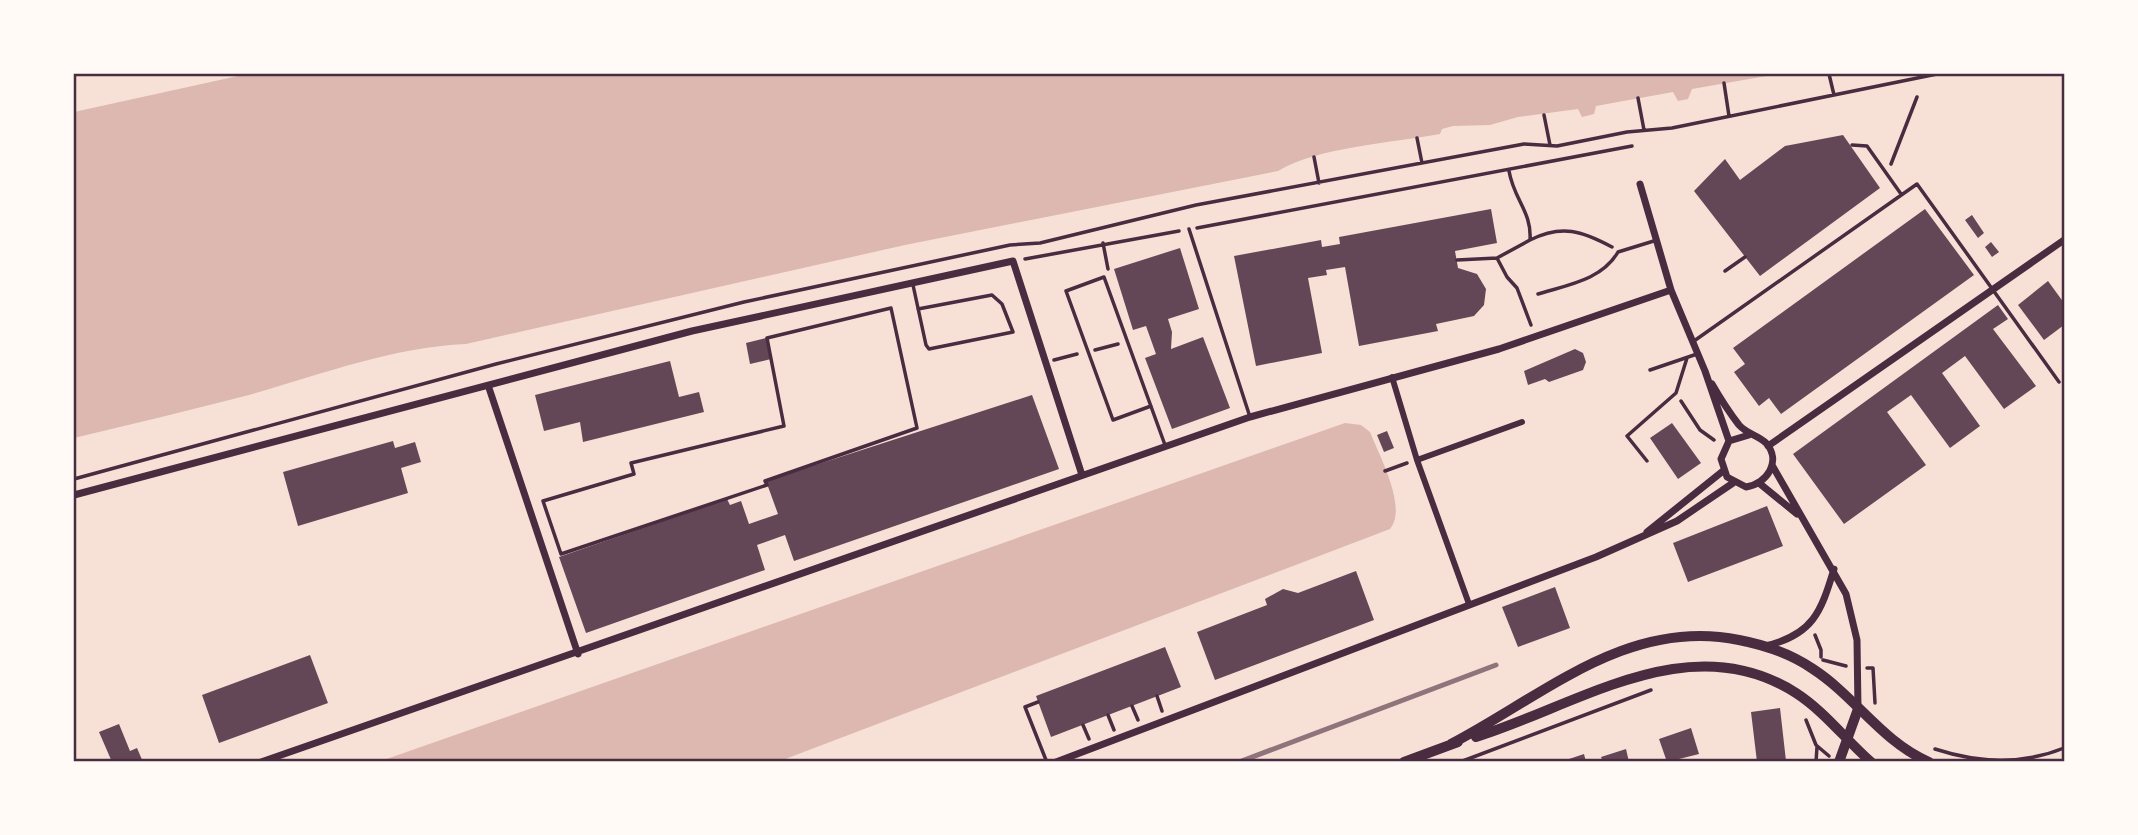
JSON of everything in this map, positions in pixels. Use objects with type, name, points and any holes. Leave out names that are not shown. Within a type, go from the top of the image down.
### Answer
[{"type":"main road","points":[[1451,744],[1584,666],[1630,645],[1664,638],[1704,636],[1765,646],[1814,669],[1895,744],[1929,761]]},
{"type":"main road","points":[[1404,761],[1494,731],[1634,677],[1695,666],[1737,669],[1782,686],[1810,704],[1871,761]]},
{"type":"street","points":[[1640,184],[1671,290],[1705,371],[1729,441]]},
{"type":"street","points":[[1768,446],[2064,240]]},
{"type":"street","points":[[74,495],[692,331],[913,285],[1013,261],[1082,475]]},
{"type":"street","points":[[261,761],[578,654],[1250,417],[1535,337],[1671,290]]},
{"type":"street","points":[[1705,371],[1730,412],[1749,435],[1768,446],[1772,465],[1846,594],[1855,623],[1858,709],[1839,761]]},
{"type":"street","points":[[1392,377],[1416,460],[1469,604]]},
{"type":"street","points":[[488,384],[578,654]]},
{"type":"street","points":[[1416,460],[1522,422]]},
{"type":"street","points":[[1749,435],[1729,441],[1721,455],[1723,471],[1733,483],[1746,487],[1759,483],[1768,476],[1772,465]]},
{"type":"street","points":[[1638,538],[1723,471]]},
{"type":"street","points":[[1056,761],[1638,538],[1688,515],[1733,483]]},
{"type":"street","points":[[1759,483],[1801,517]]},
{"type":"street","points":[[1765,646],[1789,639],[1809,626],[1825,600],[1834,569]]},
{"type":"lane","points":[[1852,145],[1861,143],[1867,146],[1901,194]]},
{"type":"lane","points":[[1693,341],[1917,184],[2059,382]]},
{"type":"lane","points":[[1189,229],[1250,417]]},
{"type":"lane","points":[[1538,294],[1597,274],[1610,264],[1618,252],[1658,240]]},
{"type":"lane","points":[[1151,406],[1112,420],[1066,291],[1104,277],[1166,447]]},
{"type":"lane","points":[[913,285],[918,309],[926,345],[930,349],[1013,332],[1002,304],[990,295],[918,309]]},
{"type":"lane","points":[[891,308],[917,428],[765,481],[766,485],[561,554],[543,501],[634,474],[631,463],[784,426],[767,338],[891,308]]},
{"type":"lane","points":[[1650,370],[1698,354]]},
{"type":"lane","points":[[1647,461],[1628,436],[1676,393],[1686,358]]},
{"type":"path","points":[[1830,76],[1834,95]]},
{"type":"path","points":[[1724,83],[1729,116]]},
{"type":"path","points":[[1887,174],[1917,97]]},
{"type":"path","points":[[1638,98],[1644,130]]},
{"type":"path","points":[[1545,115],[1550,145]]},
{"type":"path","points":[[1417,138],[1422,163]]},
{"type":"path","points":[[1013,261],[1509,171],[1632,146]]},
{"type":"path","points":[[1314,157],[1319,183]]},
{"type":"path","points":[[1509,171],[1513,193],[1529,221],[1530,240]]},
{"type":"path","points":[[1457,260],[1497,258],[1558,229],[1572,229],[1593,237],[1618,252]]},
{"type":"path","points":[[1103,243],[1108,268],[1104,277]]},
{"type":"path","points":[[1725,271],[1745,257]]},
{"type":"path","points":[[1497,258],[1507,277],[1517,288],[1535,337]]},
{"type":"path","points":[[1676,393],[1700,430],[1714,440]]},
{"type":"path","points":[[1385,471],[1416,460]]},
{"type":"path","points":[[1814,633],[1821,650],[1818,662],[1828,660],[1844,666]]},
{"type":"path","points":[[1873,668],[1873,698],[1880,712]]},
{"type":"path","points":[[1460,761],[1654,689]]},
{"type":"path","points":[[1157,696],[1160,704]]},
{"type":"path","points":[[1038,702],[1025,706],[1046,761]]},
{"type":"path","points":[[1132,706],[1135,713]]},
{"type":"path","points":[[1108,715],[1111,723]]},
{"type":"path","points":[[1802,716],[1812,729],[1816,761]]},
{"type":"path","points":[[1083,725],[1086,732]]},
{"type":"path","points":[[1816,745],[1822,750]]},
{"type":"path","points":[[1933,748],[1961,757],[1990,761],[2023,759],[2064,748]]},
{"type":"shaded area","points":[[247,74],[1778,74],[1692,89],[1688,99],[1678,101],[1673,92],[1596,106],[1594,114],[1582,117],[1578,109],[1518,117],[1490,125],[1453,126],[1442,129],[1440,134],[1333,151],[1293,163],[1278,171],[905,245],[466,344],[384,356],[249,395],[74,438],[74,112]]},
{"type":"shaded area","points":[[1345,423],[1361,425],[1370,432],[1394,495],[1395,520],[1390,529],[780,761],[378,762]]},
{"type":"building","points":[[1843,135],[1880,188],[1760,276],[1694,191],[1725,159],[1740,180],[1785,146]]},
{"type":"building","points":[[1491,209],[1497,243],[1455,251],[1458,268],[1477,274],[1486,289],[1484,305],[1474,316],[1436,324],[1438,331],[1359,346],[1345,267],[1326,270],[1327,275],[1308,278],[1322,353],[1256,366],[1234,256],[1321,240],[1322,247],[1340,244],[1339,237]]},
{"type":"building","points":[[1925,209],[1974,275],[1781,414],[1769,398],[1759,406],[1734,372],[1745,364],[1733,348]]},
{"type":"building","points":[[1972,215],[1984,233],[1978,238],[1965,220]]},
{"type":"building","points":[[1991,242],[1999,252],[1992,257],[1985,247]]},
{"type":"building","points":[[1180,248],[1199,309],[1168,319],[1172,332],[1171,349],[1203,337],[1230,408],[1172,429],[1145,358],[1156,354],[1146,326],[1133,330],[1114,269]]},
{"type":"building","points":[[2048,281],[2064,303],[2064,325],[2044,340],[2018,305]]},
{"type":"building","points":[[1998,305],[2008,319],[1993,329],[2036,386],[2004,409],[1965,356],[1942,373],[1980,426],[1950,448],[1911,395],[1887,412],[1926,465],[1844,524],[1793,454]]},
{"type":"building","points":[[766,338],[771,359],[750,364],[746,343]]},
{"type":"building","points":[[1575,349],[1583,353],[1586,362],[1583,370],[1549,382],[1545,379],[1528,385],[1524,371]]},
{"type":"building","points":[[670,361],[679,397],[699,392],[704,412],[583,442],[580,422],[544,431],[535,395]]},
{"type":"building","points":[[1032,395],[1059,469],[794,561],[785,535],[757,545],[765,570],[586,633],[559,557],[727,499],[730,505],[741,501],[749,524],[778,514],[766,481]]},
{"type":"building","points":[[1672,423],[1701,463],[1678,479],[1650,438]]},
{"type":"building","points":[[1387,431],[1394,448],[1384,452],[1377,435]]},
{"type":"building","points":[[393,441],[395,448],[415,442],[421,462],[401,468],[408,493],[298,526],[283,472]]},
{"type":"building","points":[[1767,506],[1783,546],[1688,582],[1673,543]]},
{"type":"building","points":[[1356,571],[1374,620],[1215,680],[1197,632],[1267,605],[1265,599],[1283,589],[1298,593]]},
{"type":"building","points":[[1555,587],[1570,628],[1518,647],[1502,607]]},
{"type":"building","points":[[1165,647],[1181,687],[1051,737],[1036,696]]},
{"type":"building","points":[[310,655],[328,703],[219,743],[202,695]]},
{"type":"building","points":[[1780,708],[1786,761],[1757,762],[1751,712]]},
{"type":"building","points":[[119,724],[130,751],[137,748],[143,762],[112,762],[99,732]]},
{"type":"building","points":[[1691,728],[1699,754],[1667,762],[1659,739]]},
{"type":"building","points":[[1626,749],[1629,762],[1603,762],[1601,757]]},
{"type":"building","points":[[1584,754],[1586,762],[1563,762],[1563,761]]},
{"type":"railway","points":[[1239,762],[1496,665]]}]
